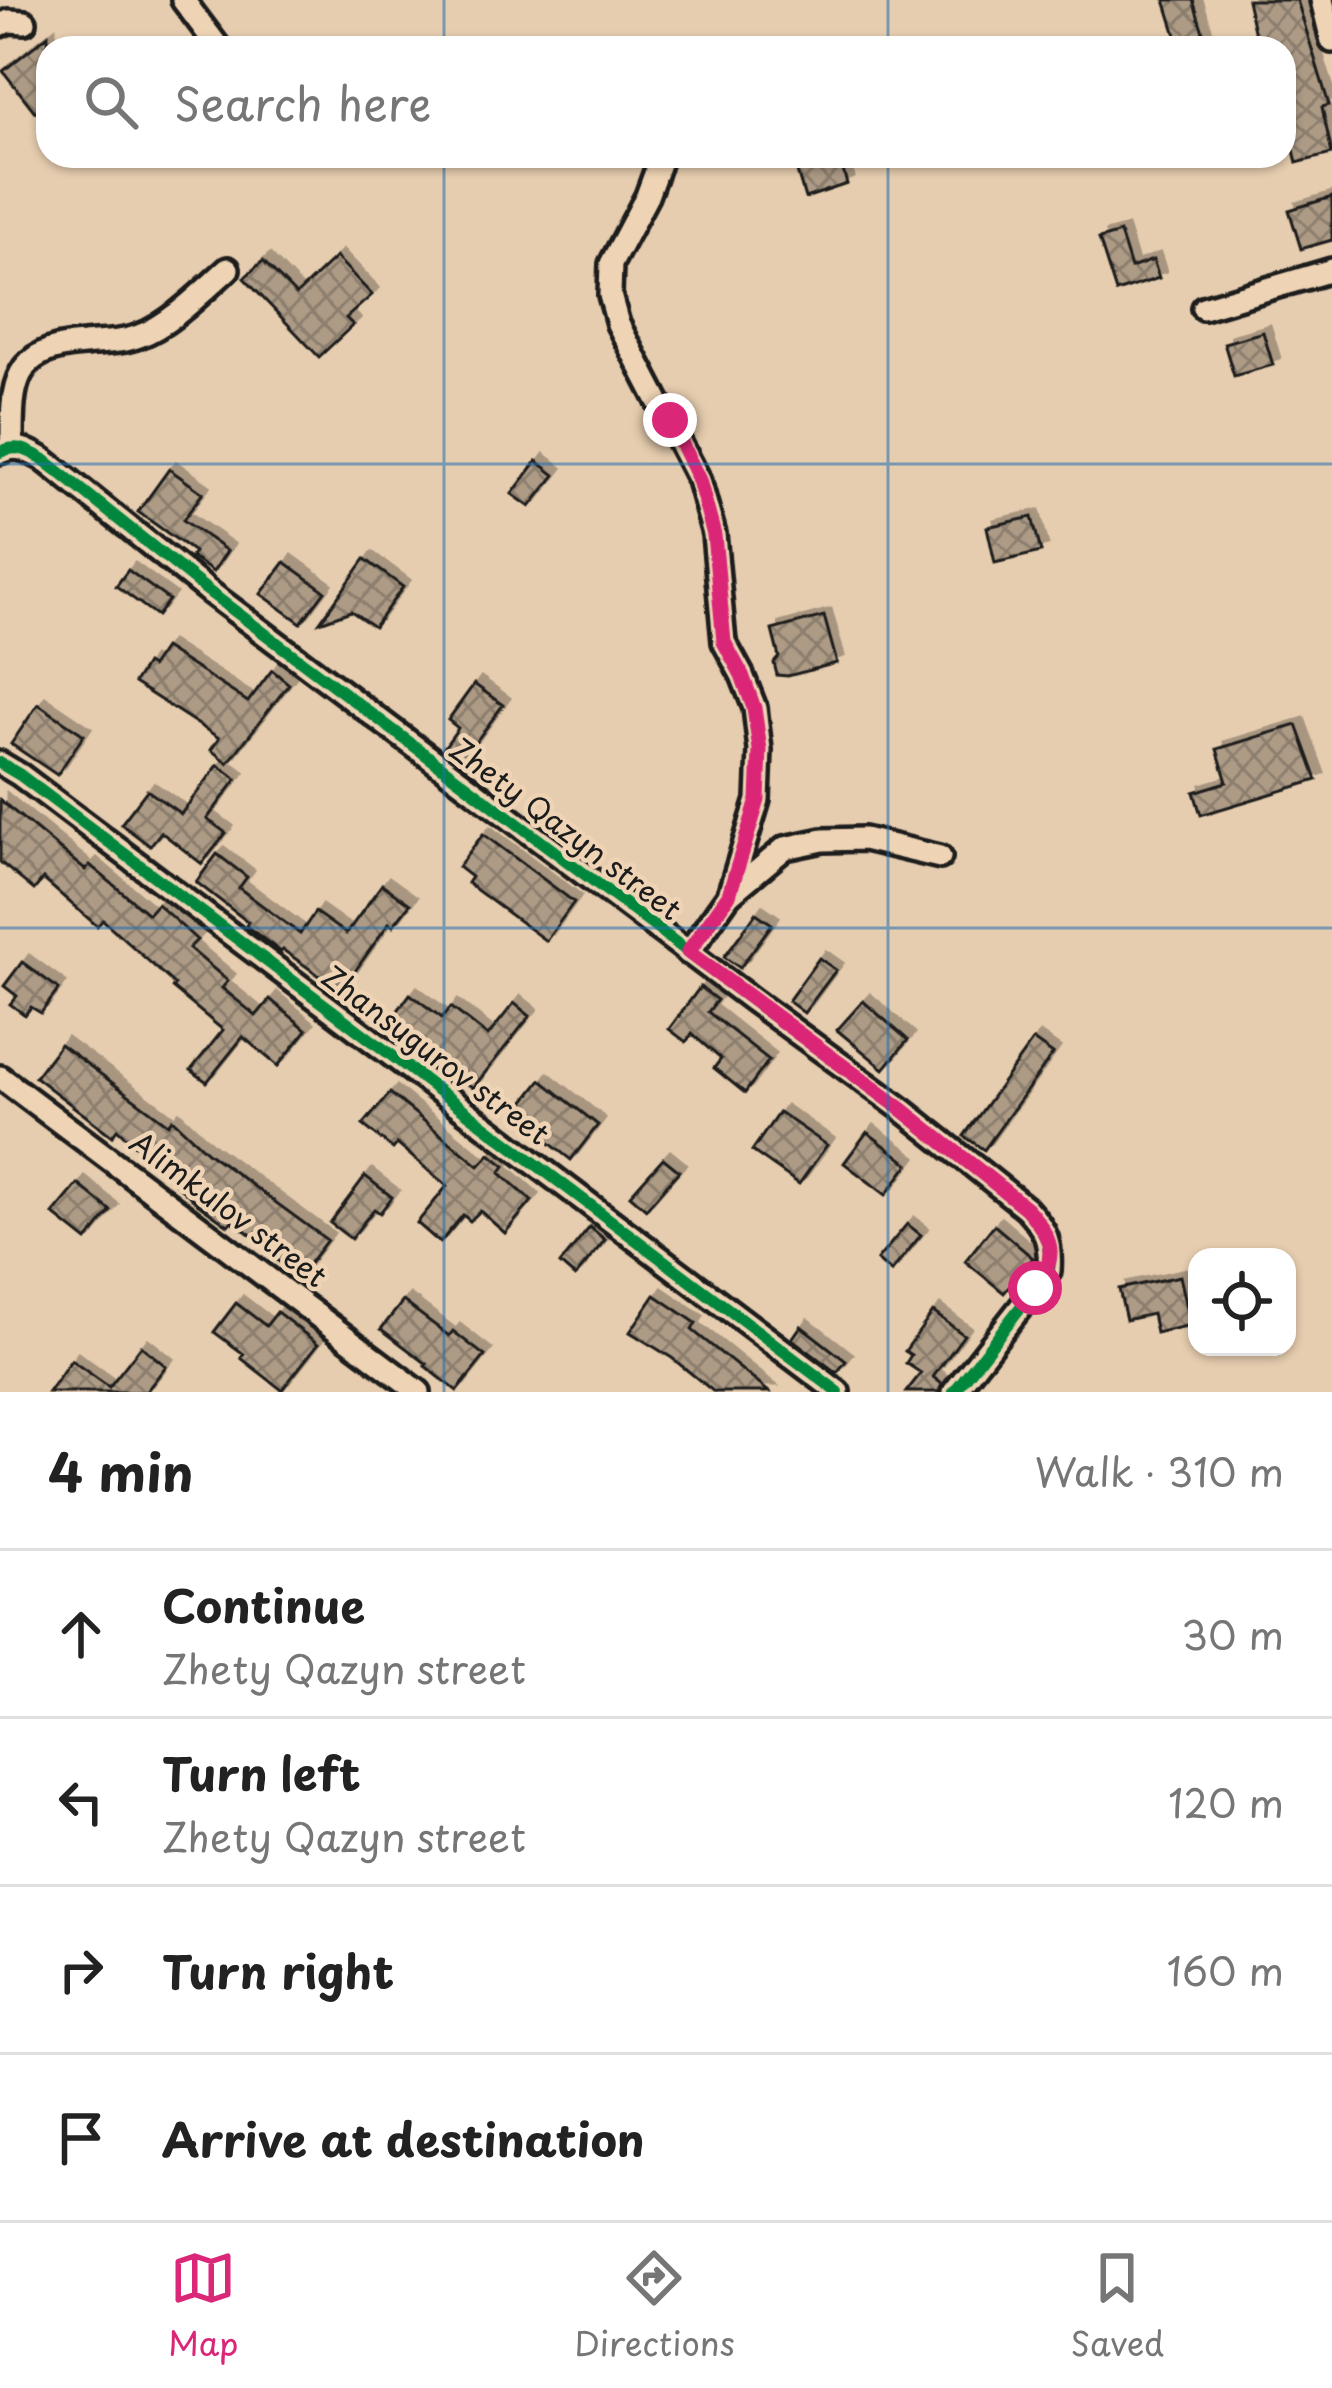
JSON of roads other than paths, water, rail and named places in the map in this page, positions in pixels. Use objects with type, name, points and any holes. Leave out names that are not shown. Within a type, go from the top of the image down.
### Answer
[{"type":"street","points":[[183,0],[210,36]]},
{"type":"street","points":[[1322,0],[1332,41]]},
{"type":"street","points":[[0,25],[25,22]]},
{"type":"street","points":[[657,168],[610,264],[610,295],[618,323],[699,480],[714,535],[724,642],[754,708],[760,750],[758,800],[729,895]]},
{"type":"street","points":[[6,450],[16,382],[24,366],[37,356],[76,344],[136,338],[152,331],[228,269]]},
{"type":"street","points":[[1203,308],[1332,270]]},
{"type":"street","name":"Zhety Qazyn street","points":[[6,450],[22,448],[43,459],[208,591],[903,1110],[1026,1208],[1043,1228],[1050,1250],[1049,1270],[954,1392]]},
{"type":"street","name":"Zhansugurov street","points":[[0,764],[403,1061],[838,1392]]},
{"type":"street","points":[[688,952],[729,895],[785,848],[864,839],[940,857]]},
{"type":"street","name":"Alimkulov street","points":[[0,1077],[419,1392]]}]
